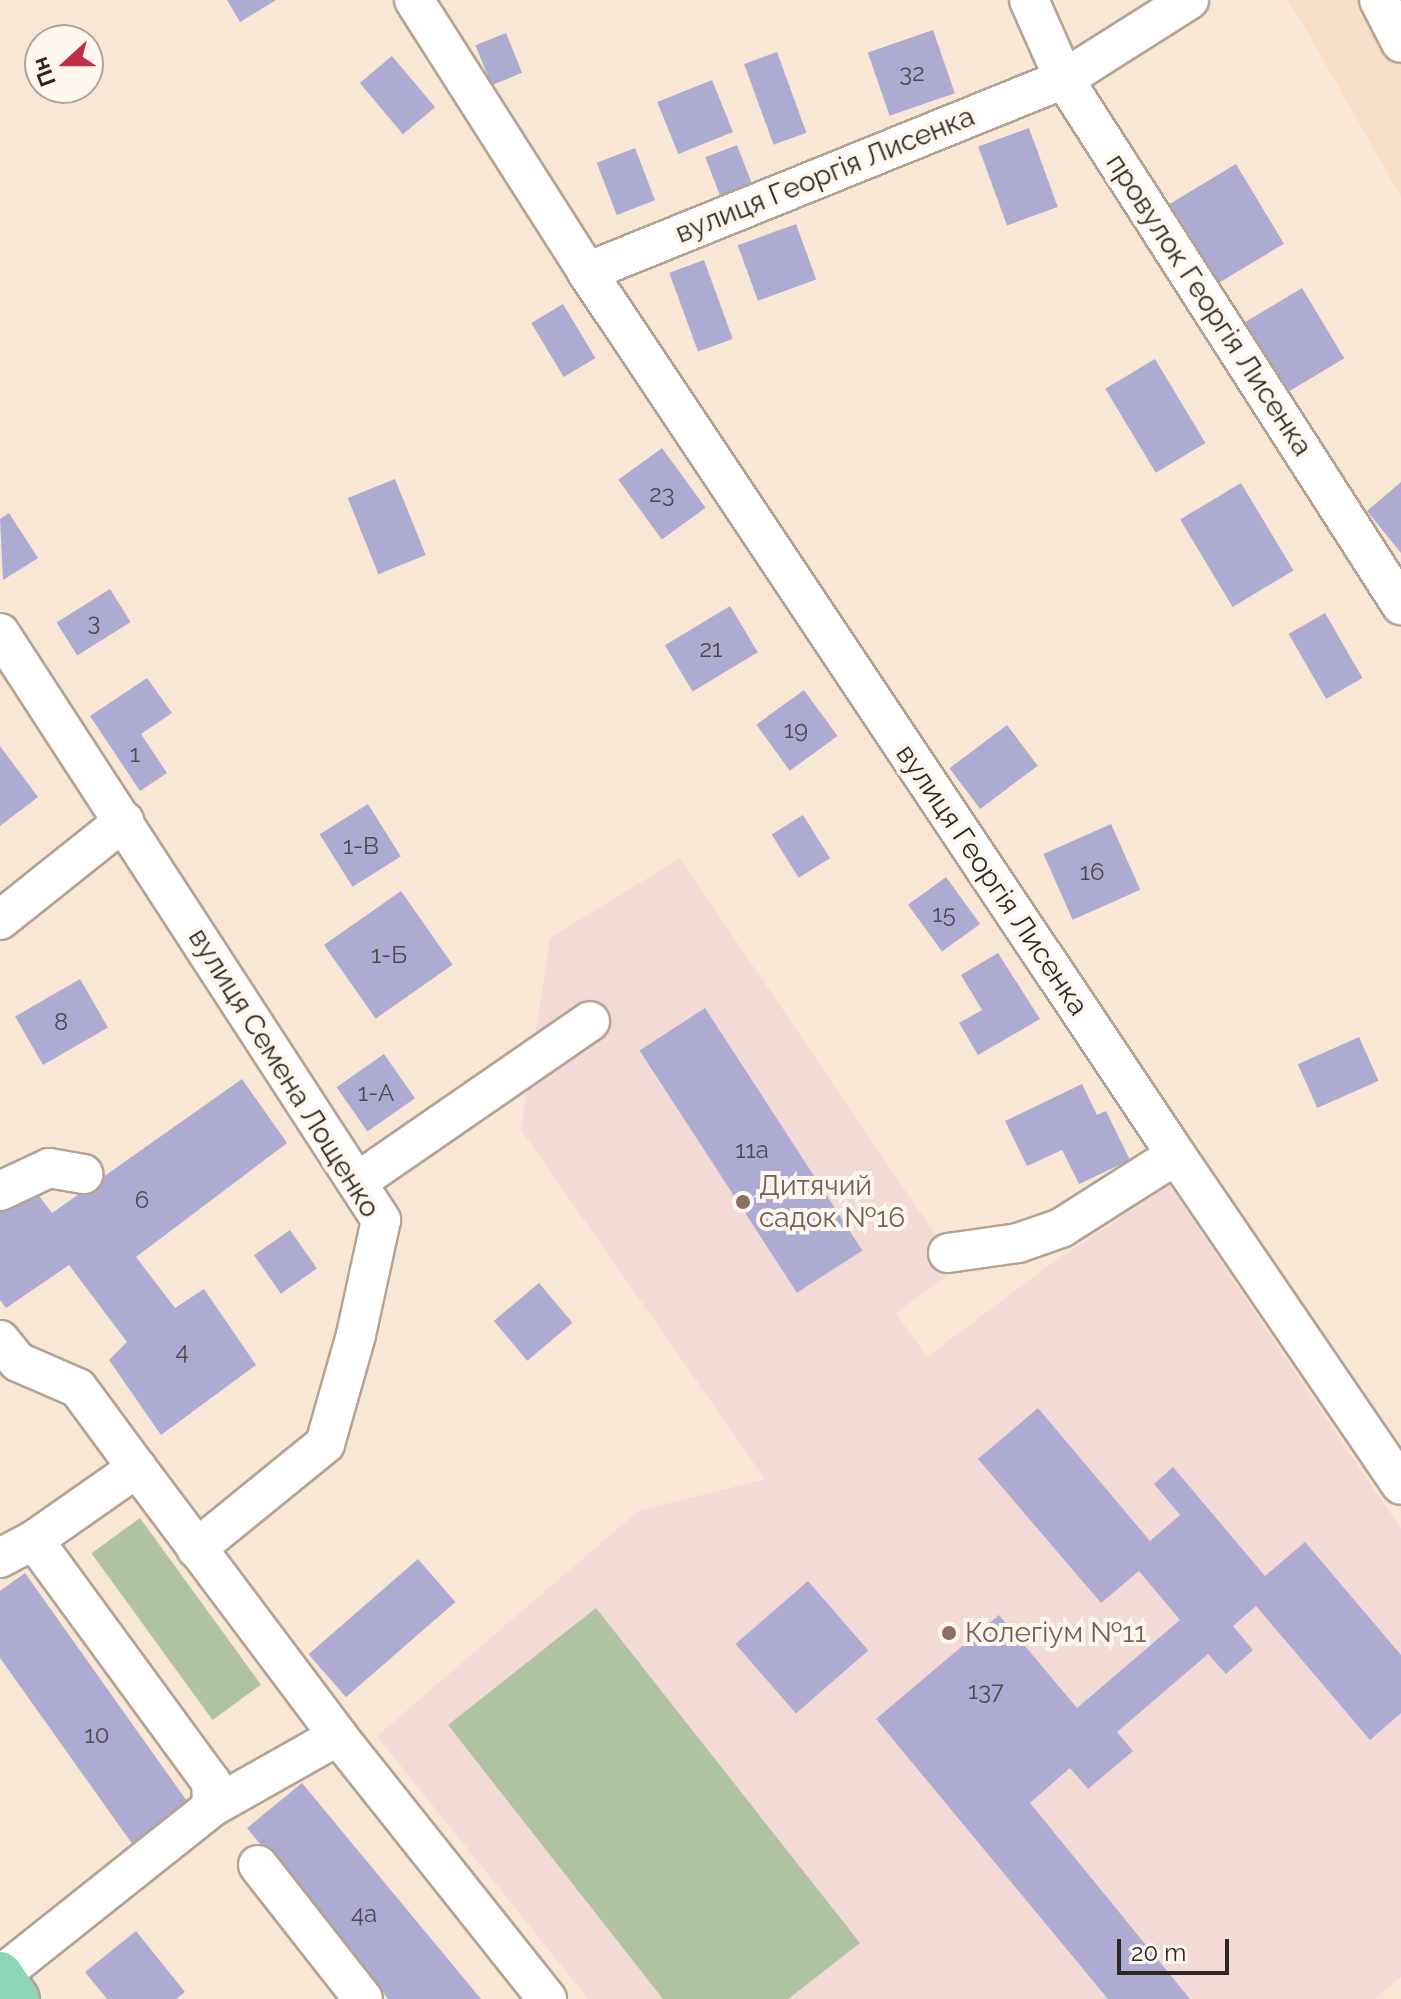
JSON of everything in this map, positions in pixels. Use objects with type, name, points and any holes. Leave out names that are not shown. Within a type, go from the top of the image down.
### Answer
[{"type":"main road","points":[[0,1975],[17,1999]]},
{"type":"street","name":"вулиця Георгія Лисенка","points":[[414,0],[587,272],[1176,1155],[1401,1485]]},
{"type":"street","name":"провулок Георгія Лисенка","points":[[1029,0],[1064,79],[1401,605]]},
{"type":"street","name":"вулиця Георгія Лисенка","points":[[587,272],[1064,79],[1189,0]]},
{"type":"street","points":[[1379,0],[1401,43]]},
{"type":"street","name":"вулиця Семена Лощенко","points":[[0,633],[381,1220],[356,1335],[325,1444],[196,1549]]},
{"type":"street","points":[[0,920],[124,821]]},
{"type":"street","points":[[357,1182],[590,1021]]},
{"type":"street","points":[[948,1253],[1018,1243],[1061,1228],[1176,1155]]},
{"type":"street","points":[[0,1191],[49,1168],[83,1174]]},
{"type":"street","points":[[0,1340],[18,1362],[78,1388],[338,1736],[547,1999]]},
{"type":"street","points":[[0,1558],[34,1540],[137,1468]]},
{"type":"street","points":[[34,1540],[211,1782],[212,1807]]},
{"type":"street","points":[[0,1975],[212,1807],[338,1736]]},
{"type":"street","points":[[258,1865],[363,1999]]},
{"type":"shaded area","points":[[1287,0],[1401,0],[1401,197],[1309,35]]},
{"type":"shaded area","name":"Колегіум №11","points":[[680,858],[958,1268],[896,1313],[927,1357],[1048,1266],[1169,1185],[1401,1529],[1401,1977],[1374,1999],[588,1999],[377,1736],[638,1511],[765,1479],[521,1130],[550,938]]},
{"type":"green space","points":[[140,1518],[261,1685],[213,1720],[91,1553]]},
{"type":"green space","points":[[596,1608],[860,1943],[788,1999],[663,1999],[448,1725]]},
{"type":"building","points":[[227,0],[276,0],[240,22]]},
{"type":"building","points":[[933,30],[955,93],[890,116],[868,52]]},
{"type":"building","points":[[506,33],[522,73],[492,85],[475,45]]},
{"type":"building","points":[[777,52],[806,133],[774,145],[744,64]]},
{"type":"building","points":[[392,56],[435,107],[403,134],[360,83]]},
{"type":"building","points":[[712,80],[733,132],[678,154],[657,102]]},
{"type":"building","points":[[1029,128],[1058,207],[1007,225],[978,146]]},
{"type":"building","points":[[737,145],[755,193],[724,205],[705,157]]},
{"type":"building","points":[[635,148],[655,200],[617,215],[597,163]]},
{"type":"building","points":[[1236,164],[1284,244],[1217,284],[1169,204]]},
{"type":"building","points":[[796,224],[816,279],[758,301],[738,245]]},
{"type":"building","points":[[704,260],[733,339],[698,352],[669,273]]},
{"type":"building","points":[[1302,288],[1344,358],[1286,393],[1244,323]]},
{"type":"building","points":[[563,304],[595,358],[564,377],[531,323]]},
{"type":"building","points":[[1155,359],[1205,443],[1156,473],[1105,389]]},
{"type":"building","points":[[662,448],[705,508],[662,540],[618,480]]},
{"type":"building","points":[[395,479],[426,555],[378,574],[348,498]]},
{"type":"building","points":[[1401,482],[1401,553],[1367,511]]},
{"type":"building","points":[[1241,483],[1294,570],[1233,607],[1180,520]]},
{"type":"building","points":[[9,513],[38,558],[3,580],[0,519]]},
{"type":"building","points":[[110,589],[131,622],[77,655],[57,622]]},
{"type":"building","points":[[730,606],[758,652],[693,691],[665,645]]},
{"type":"building","points":[[1325,613],[1362,678],[1326,699],[1289,634]]},
{"type":"building","points":[[147,678],[172,713],[141,734],[167,773],[140,791],[90,716]]},
{"type":"building","points":[[804,690],[838,736],[790,771],[756,725]]},
{"type":"building","points":[[1007,725],[1038,766],[980,809],[949,768]]},
{"type":"building","points":[[0,746],[38,797],[0,826]]},
{"type":"building","points":[[368,804],[401,857],[353,887],[320,834]]},
{"type":"building","points":[[803,815],[830,858],[799,878],[772,835]]},
{"type":"building","points":[[1111,824],[1140,890],[1073,920],[1043,854]]},
{"type":"building","points":[[946,877],[980,924],[942,952],[908,905]]},
{"type":"building","points":[[401,891],[453,965],[376,1019],[324,945]]},
{"type":"building","points":[[998,953],[1040,1019],[978,1055],[959,1023],[982,1010],[961,975]]},
{"type":"building","points":[[80,979],[108,1027],[43,1065],[15,1016]]},
{"type":"building","points":[[705,1008],[862,1250],[797,1293],[640,1050]]},
{"type":"building","points":[[1359,1037],[1379,1081],[1317,1108],[1298,1064]]},
{"type":"building","points":[[384,1054],[415,1098],[367,1132],[336,1087]]},
{"type":"building","points":[[242,1079],[287,1143],[136,1257],[175,1308],[204,1289],[256,1365],[161,1435],[109,1360],[127,1342],[69,1265],[6,1308],[0,1300],[0,1212],[33,1188],[52,1213]]},
{"type":"building","points":[[1082,1084],[1097,1115],[1106,1111],[1130,1160],[1079,1184],[1062,1150],[1027,1166],[1005,1121]]},
{"type":"building","points":[[290,1230],[317,1269],[281,1294],[254,1255]]},
{"type":"building","points":[[539,1283],[572,1323],[527,1361],[494,1321]]},
{"type":"building","points":[[1038,1408],[1150,1541],[1180,1515],[1154,1484],[1173,1467],[1265,1576],[1305,1542],[1401,1655],[1401,1713],[1370,1740],[1256,1606],[1233,1626],[1253,1650],[1226,1674],[1208,1654],[1117,1732],[1133,1751],[1088,1789],[1070,1768],[1030,1803],[1190,1999],[1108,1999],[876,1719],[999,1615],[1077,1708],[1180,1620],[1139,1571],[1101,1603],[978,1459]]},
{"type":"building","points":[[418,1559],[455,1602],[346,1697],[309,1654]]},
{"type":"building","points":[[25,1573],[194,1811],[138,1852],[0,1658],[0,1591]]},
{"type":"building","points":[[808,1581],[868,1650],[796,1713],[736,1644]]},
{"type":"building","points":[[302,1783],[481,1999],[388,1999],[247,1828]]},
{"type":"building","points":[[136,1931],[185,1992],[176,1999],[107,1999],[85,1972]]},
{"type":"place","name":"Дитячий садок №16","points":[[743,1202]]},
{"type":"place","name":"Колегіум №11","points":[[949,1633]]}]
